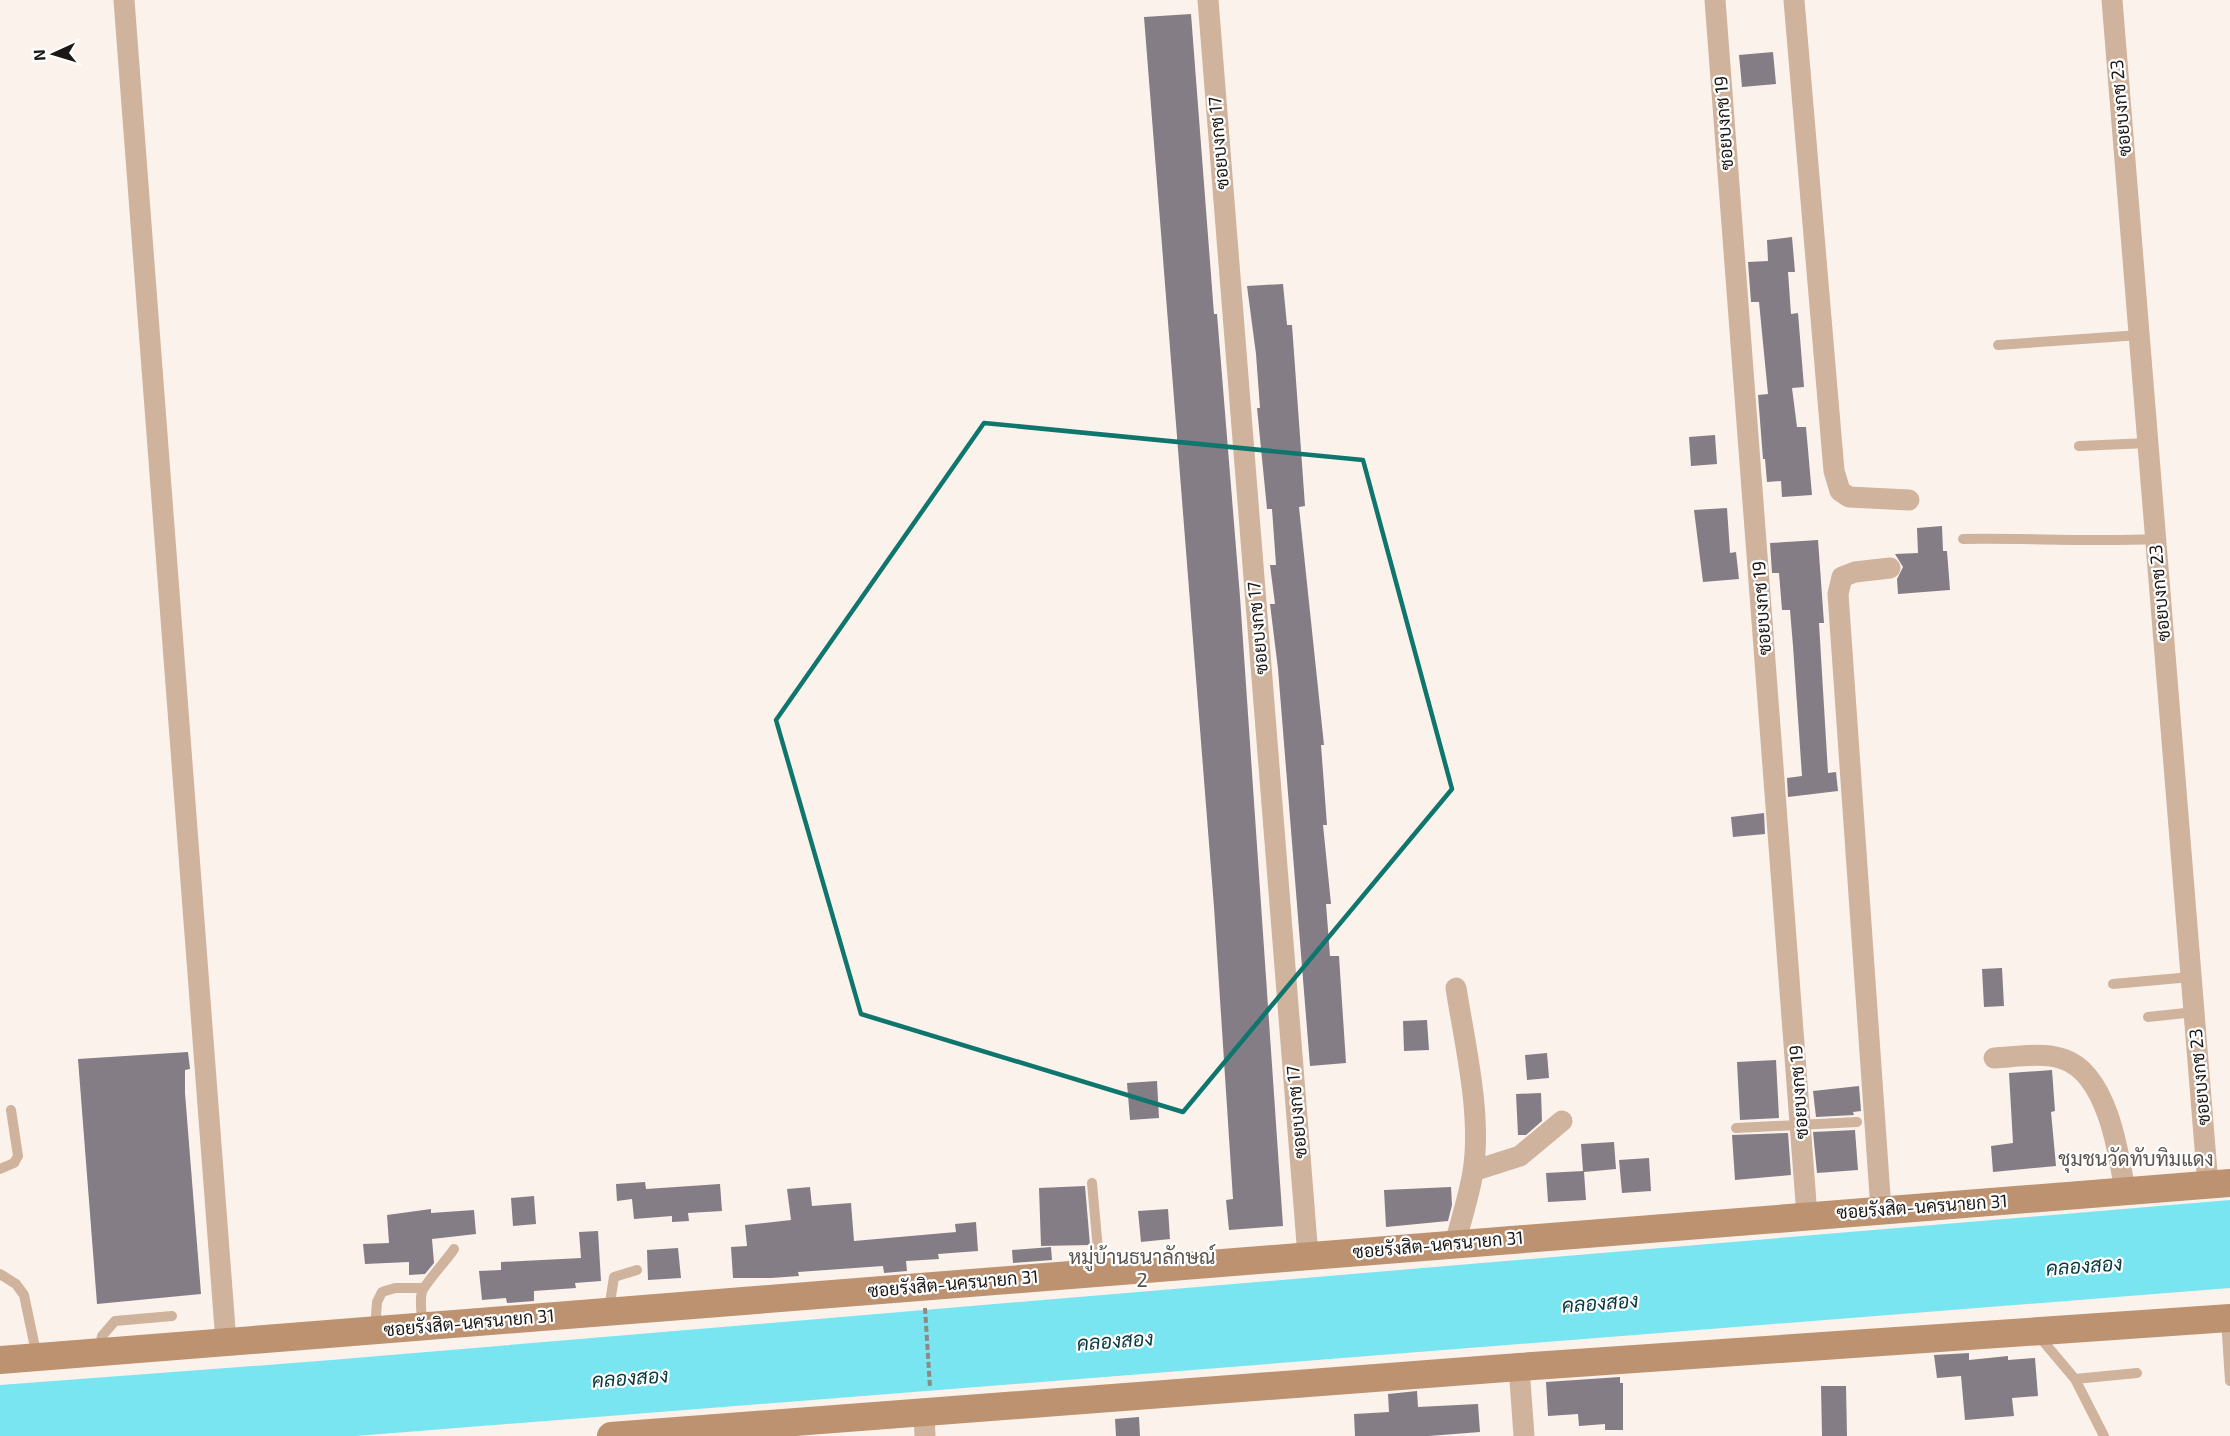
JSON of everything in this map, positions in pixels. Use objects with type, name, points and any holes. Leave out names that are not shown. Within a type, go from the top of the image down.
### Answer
[{"type":"street","points":[[124,0],[226,1342]]},
{"type":"street","name":"ซอยบงกช 17","points":[[1208,0],[1308,1256]]},
{"type":"street","name":"ซอยบงกช 19","points":[[1715,0],[1807,1216]]},
{"type":"street","points":[[1794,0],[1834,471],[1840,491],[1849,498],[1909,500]]},
{"type":"street","name":"ซอยบงกช 23","points":[[2112,0],[2195,1012],[2219,1184]]},
{"type":"street","points":[[1881,1210],[1838,594],[1842,578],[1855,572],[1890,568]]},
{"type":"street","points":[[1455,1244],[1473,1172],[1472,1092],[1456,988]]},
{"type":"street","points":[[1994,1058],[2051,1056],[2069,1061],[2083,1071],[2104,1106],[2113,1130],[2125,1192]]},
{"type":"street","points":[[1473,1172],[1520,1156],[1562,1121]]},
{"type":"street","name":"ซอยรังสิต-นครนายก 31","points":[[0,1360],[2219,1184]]},
{"type":"street","points":[[611,1436],[927,1414],[1519,1367],[2228,1318]]},
{"type":"street","points":[[1519,1367],[1524,1436]]},
{"type":"lane","points":[[1998,345],[2139,335]]},
{"type":"lane","points":[[2079,446],[2148,443]]},
{"type":"lane","points":[[1963,539],[2043,538],[2103,542],[2156,539]]},
{"type":"lane","points":[[2113,984],[2192,977]]},
{"type":"lane","points":[[2148,1017],[2195,1012]]},
{"type":"lane","points":[[0,1169],[14,1163],[18,1156],[11,1110]]},
{"type":"lane","points":[[1736,1128],[1857,1122]]},
{"type":"lane","points":[[1092,1183],[1100,1272]]},
{"type":"lane","points":[[423,1327],[422,1294],[424,1288],[444,1266],[454,1249]]},
{"type":"lane","points":[[609,1312],[614,1278],[637,1270]]},
{"type":"lane","points":[[0,1274],[16,1284],[24,1295],[37,1358]]},
{"type":"lane","points":[[375,1330],[377,1302],[382,1292],[395,1288],[424,1288]]},
{"type":"lane","points":[[99,1353],[102,1336],[115,1321],[172,1316]]},
{"type":"lane","points":[[2228,1318],[2230,1381]]},
{"type":"lane","points":[[2034,1332],[2075,1379],[2104,1436]]},
{"type":"lane","points":[[2075,1379],[2137,1373]]},
{"type":"path","points":[[925,1304],[927,1414]]},
{"type":"highlighted area","points":[[984,423],[1363,460],[1452,789],[1183,1112],[861,1014],[776,720]]},
{"type":"water","name":"คลองสอง","points":[[2230,1200],[2230,1288],[356,1436],[0,1436],[0,1385],[319,1361]]},
{"type":"building","points":[[1191,14],[1214,314],[1217,314],[1240,597],[1283,1226],[1229,1230],[1226,1200],[1233,1199],[1214,907],[1144,17]]},
{"type":"building","points":[[1773,52],[1776,84],[1742,87],[1739,55]]},
{"type":"building","points":[[1792,237],[1795,272],[1788,272],[1791,314],[1798,313],[1804,387],[1792,388],[1797,427],[1806,427],[1812,495],[1782,497],[1781,481],[1767,482],[1765,459],[1763,459],[1758,395],[1768,394],[1759,302],[1751,302],[1748,262],[1768,261],[1767,240]]},
{"type":"building","points":[[1283,284],[1287,325],[1292,325],[1305,506],[1299,507],[1324,745],[1321,745],[1327,825],[1323,825],[1331,904],[1326,904],[1330,956],[1339,956],[1346,1063],[1310,1066],[1278,669],[1270,604],[1275,604],[1270,565],[1276,565],[1272,509],[1267,509],[1257,408],[1260,408],[1256,354],[1247,286]]},
{"type":"building","points":[[1715,435],[1717,464],[1691,466],[1689,437]]},
{"type":"building","points":[[1727,508],[1730,553],[1736,552],[1739,579],[1703,582],[1694,510]]},
{"type":"building","points":[[1942,526],[1943,551],[1947,551],[1950,590],[1898,594],[1897,579],[1903,567],[1895,554],[1918,553],[1917,528]]},
{"type":"building","points":[[1818,540],[1824,623],[1819,623],[1828,773],[1836,772],[1838,791],[1788,797],[1787,778],[1802,776],[1793,646],[1790,610],[1782,610],[1779,573],[1772,573],[1770,543]]},
{"type":"building","points":[[1764,813],[1765,834],[1733,837],[1731,817]]},
{"type":"building","points":[[2002,968],[2004,1006],[1984,1007],[1982,969]]},
{"type":"building","points":[[1427,1020],[1429,1050],[1404,1051],[1403,1021]]},
{"type":"building","points":[[188,1052],[190,1069],[185,1070],[185,1093],[201,1294],[97,1304],[78,1059]]},
{"type":"building","points":[[1547,1053],[1549,1078],[1527,1080],[1525,1055]]},
{"type":"building","points":[[1776,1060],[1779,1118],[1740,1120],[1737,1062]]},
{"type":"building","points":[[2052,1070],[2055,1111],[2051,1112],[2056,1166],[1993,1172],[1991,1146],[2013,1143],[2009,1073]]},
{"type":"building","points":[[1157,1081],[1159,1118],[1130,1120],[1127,1083]]},
{"type":"building","points":[[1859,1086],[1861,1111],[1853,1112],[1854,1115],[1816,1117],[1813,1091]]},
{"type":"building","points":[[1541,1093],[1542,1121],[1526,1135],[1518,1135],[1516,1094]]},
{"type":"building","points":[[1855,1130],[1858,1170],[1817,1173],[1813,1132]]},
{"type":"building","points":[[1788,1133],[1791,1175],[1735,1180],[1732,1135]]},
{"type":"building","points":[[1614,1142],[1616,1169],[1584,1172],[1586,1200],[1548,1202],[1546,1173],[1583,1171],[1581,1144]]},
{"type":"building","points":[[1649,1158],[1651,1191],[1622,1193],[1619,1160]]},
{"type":"building","points":[[645,1182],[646,1189],[720,1184],[722,1211],[688,1213],[689,1221],[672,1222],[672,1216],[634,1219],[632,1199],[617,1201],[616,1184]]},
{"type":"building","points":[[1085,1186],[1090,1245],[1041,1246],[1039,1188]]},
{"type":"building","points":[[810,1187],[812,1206],[851,1203],[854,1241],[956,1232],[955,1224],[976,1222],[978,1251],[938,1254],[939,1259],[906,1261],[907,1271],[884,1273],[883,1266],[798,1272],[799,1276],[733,1278],[731,1247],[747,1246],[745,1225],[791,1220],[787,1189]]},
{"type":"building","points":[[1451,1187],[1452,1205],[1448,1221],[1386,1227],[1384,1190]]},
{"type":"building","points":[[534,1196],[536,1224],[513,1226],[511,1198]]},
{"type":"building","points":[[431,1209],[431,1213],[474,1210],[476,1234],[432,1239],[434,1263],[425,1274],[409,1275],[409,1262],[365,1264],[363,1244],[389,1243],[387,1215]]},
{"type":"building","points":[[1168,1209],[1170,1239],[1141,1242],[1138,1211]]},
{"type":"building","points":[[598,1231],[601,1281],[575,1283],[576,1288],[534,1291],[534,1301],[507,1303],[506,1298],[482,1300],[479,1271],[501,1270],[501,1262],[581,1258],[579,1232]]},
{"type":"building","points":[[1051,1247],[1052,1260],[1013,1263],[1012,1250]]},
{"type":"building","points":[[678,1248],[681,1278],[648,1280],[647,1250]]},
{"type":"building","points":[[1969,1353],[1969,1360],[2008,1356],[2008,1360],[2035,1358],[2038,1396],[2012,1398],[2014,1416],[1965,1420],[1961,1376],[1937,1378],[1934,1355]]},
{"type":"building","points":[[1620,1377],[1620,1383],[1623,1383],[1623,1430],[1605,1430],[1605,1424],[1579,1426],[1578,1414],[1548,1416],[1546,1382]]},
{"type":"building","points":[[1821,1386],[1846,1386],[1847,1436],[1822,1436]]},
{"type":"building","points":[[1417,1391],[1418,1407],[1478,1404],[1480,1432],[1429,1436],[1355,1436],[1354,1414],[1389,1412],[1388,1394]]},
{"type":"building","points":[[1139,1417],[1140,1436],[1116,1436],[1115,1419]]},
{"type":"district","name":"ชุมชนวัดทับทิมแดง","points":[[2136,1159]]},
{"type":"district","name":"หมู่บ้านธนาลักษณ์ 2","points":[[1142,1268]]}]
